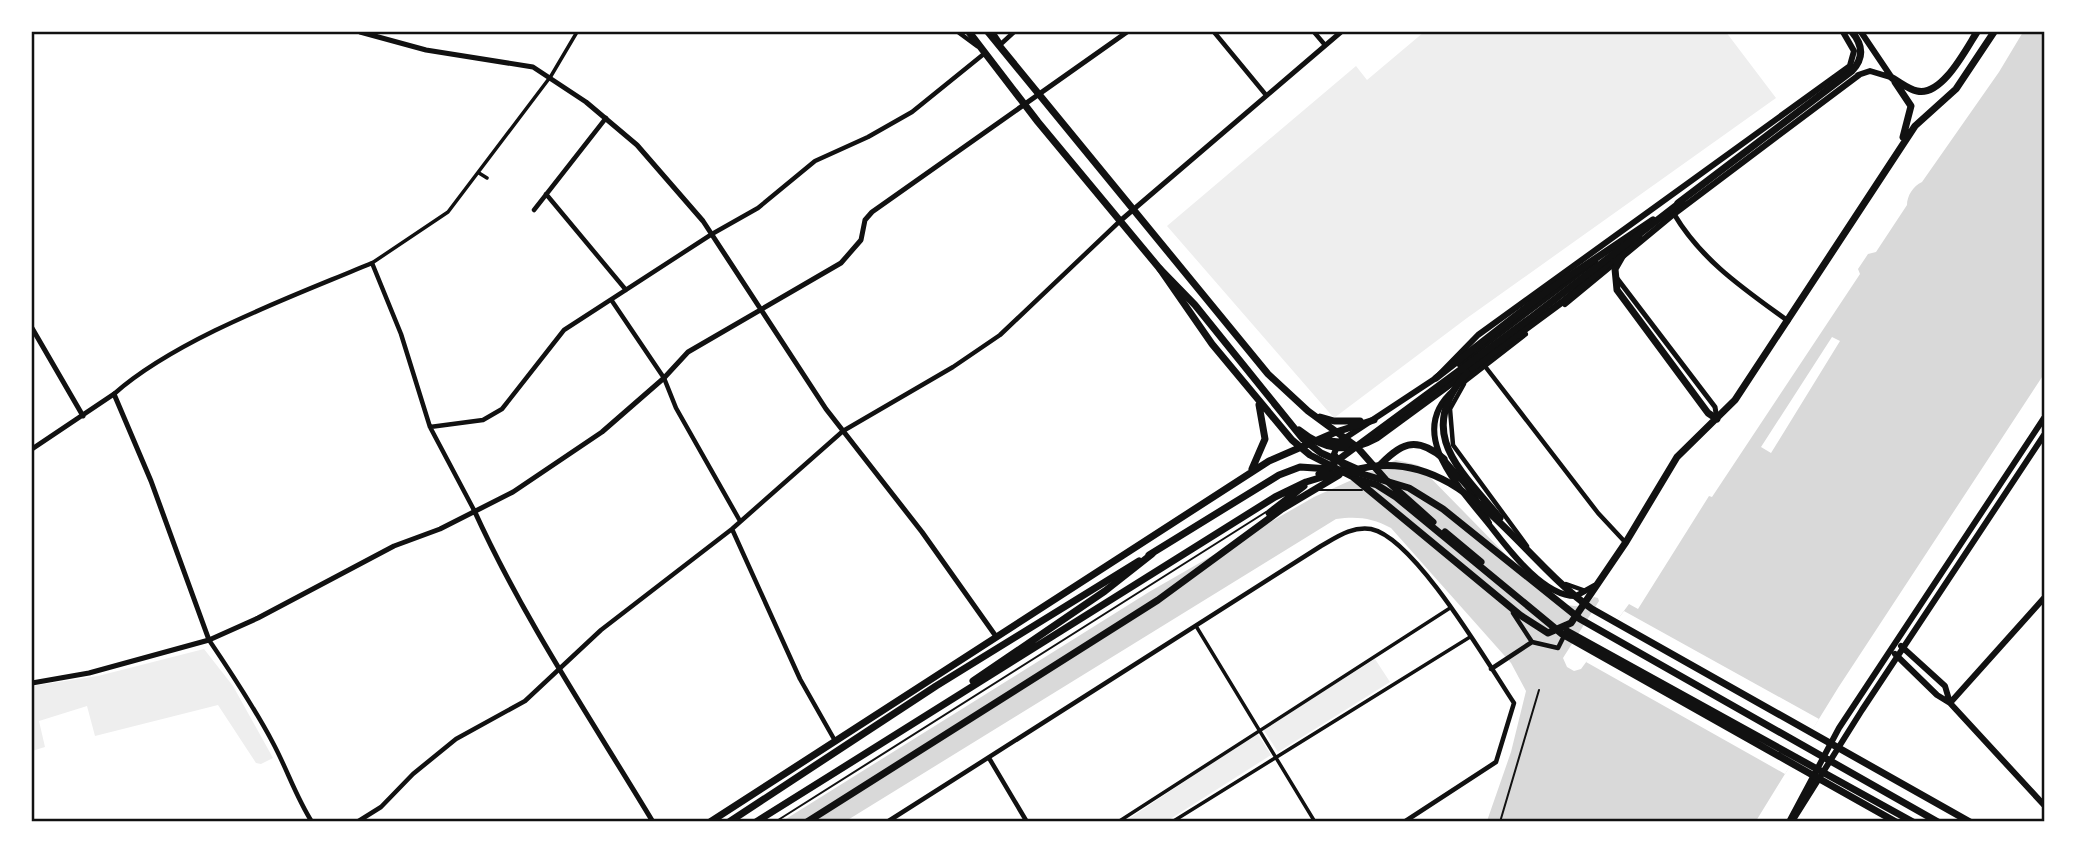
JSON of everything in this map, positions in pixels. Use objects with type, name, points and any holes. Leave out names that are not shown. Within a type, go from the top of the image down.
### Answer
[{"type":"main road","points":[[969,32],[1024,105],[1160,269],[1195,305],[1303,439],[1321,453],[1409,488],[1443,509],[1573,619],[1938,821]]},
{"type":"main road","points":[[991,32],[1258,363],[1431,520],[1565,630],[1913,821]]},
{"type":"main road","points":[[1843,32],[1854,51],[1846,85]]},
{"type":"main road","points":[[1207,565],[1299,489],[1541,310],[1852,71],[1861,53],[1858,40],[1852,32]]},
{"type":"main road","points":[[1863,32],[1909,102],[1912,112],[1896,154]]},
{"type":"main road","points":[[1286,419],[1324,446],[1355,447],[1383,434],[1484,365],[1610,269],[1674,214],[1859,75],[1870,71],[1892,78],[1917,91],[1931,89],[1950,73],[1977,32]]},
{"type":"main road","points":[[1160,269],[1184,307],[1257,400],[1299,447],[1367,486],[1506,604],[1548,633],[1573,619],[1626,542],[1682,452],[1735,400],[1915,126],[1956,89],[1994,32]]},
{"type":"main road","points":[[1436,378],[1478,335],[1850,66]]},
{"type":"main road","points":[[1839,75],[1859,75]]},
{"type":"main road","points":[[1444,459],[1435,434],[1435,415],[1447,396],[1468,375],[1596,276],[1682,201]]},
{"type":"main road","points":[[1436,378],[1519,312],[1682,201]]},
{"type":"main road","points":[[1353,477],[1334,454],[1342,440],[1492,341],[1586,271],[1629,227]]},
{"type":"main road","points":[[1632,244],[1615,269],[1617,290],[1696,398],[1717,419]]},
{"type":"main road","points":[[1586,271],[1610,269]]},
{"type":"main road","points":[[1468,375],[1449,396],[1443,411],[1442,429],[1446,446],[1460,468],[1534,559]]},
{"type":"main road","points":[[1250,473],[1265,439],[1257,400]]},
{"type":"main road","points":[[1308,411],[1334,421],[1374,420]]},
{"type":"main road","points":[[1790,821],[1839,728],[2045,418]]},
{"type":"main road","points":[[1299,447],[1374,420]]},
{"type":"main road","points":[[1790,821],[1903,646],[2045,435]]},
{"type":"main road","points":[[710,821],[1250,473],[1316,440],[1342,440]]},
{"type":"main road","points":[[1376,468],[1392,452],[1408,445],[1426,446],[1444,459],[1477,500],[1489,525],[1510,553],[1553,588],[1576,596],[1594,586]]},
{"type":"main road","points":[[807,821],[1117,626],[1326,481],[1360,468],[1382,466],[1419,469],[1458,486],[1567,591],[1610,620],[1970,821]]},
{"type":"main road","points":[[729,821],[936,686],[1279,475],[1300,467],[1323,468],[1353,477]]},
{"type":"main road","points":[[756,821],[1266,502],[1313,479],[1332,473],[1352,472],[1409,488]]},
{"type":"main road","points":[[1367,486],[1396,497],[1562,634],[1896,821]]},
{"type":"main road","points":[[1226,488],[1234,501]]},
{"type":"main road","points":[[924,716],[1105,591],[1152,554]]},
{"type":"main road","points":[[1950,703],[2045,598]]},
{"type":"main road","points":[[1892,646],[1903,646],[1945,686],[1950,703]]},
{"type":"main road","points":[[1892,646],[1896,657],[1937,695],[1950,703],[2045,805]]},
{"type":"street","points":[[360,32],[426,50],[533,67],[551,76],[607,118],[672,183],[712,234],[843,431],[922,532],[995,635]]},
{"type":"street","points":[[32,449],[114,394],[129,380],[189,346],[283,300],[372,262],[448,212],[551,76],[577,32]]},
{"type":"street","points":[[430,428],[483,420],[502,409],[564,330],[712,234],[767,202],[815,161],[868,137],[912,112],[986,53],[958,32]]},
{"type":"street","points":[[1001,44],[1014,32]]},
{"type":"street","points":[[32,683],[101,670],[209,640],[277,608],[394,546],[440,529],[513,492],[602,432],[664,379],[688,352],[841,263],[861,240],[865,220],[872,212],[1127,32]]},
{"type":"street","points":[[1214,32],[1266,95]]},
{"type":"street","points":[[1314,32],[1325,45]]},
{"type":"street","points":[[357,821],[381,807],[413,774],[456,739],[525,701],[601,631],[732,529],[843,431],[985,346],[1134,208],[1341,32]]},
{"type":"street","points":[[531,208],[546,194],[607,118]]},
{"type":"street","points":[[479,173],[487,178]]},
{"type":"street","points":[[546,194],[626,290]]},
{"type":"street","points":[[1674,214],[1695,245],[1712,263],[1789,321]]},
{"type":"street","points":[[372,262],[401,334],[430,428],[559,671],[653,821]]},
{"type":"street","points":[[1610,269],[1715,407],[1717,419]]},
{"type":"street","points":[[612,301],[664,379],[676,408],[740,521]]},
{"type":"street","points":[[32,328],[83,416]]},
{"type":"street","points":[[1484,365],[1598,513],[1626,542]]},
{"type":"street","points":[[1468,375],[1450,408],[1450,438],[1456,451],[1510,524],[1548,568],[1572,588],[1580,590],[1594,586]]},
{"type":"street","points":[[114,394],[151,481],[209,640],[269,735],[299,802],[312,821]]},
{"type":"street","points":[[732,529],[800,679],[834,739]]},
{"type":"street","points":[[887,821],[1351,529],[1370,529],[1386,534],[1416,561],[1493,667],[1514,703],[1496,762],[1404,821]]},
{"type":"street","points":[[1506,604],[1532,642],[1558,648],[1573,619]]},
{"type":"street","points":[[1118,821],[1450,608]]},
{"type":"street","points":[[1196,626],[1315,821]]},
{"type":"street","points":[[1172,821],[1470,637]]},
{"type":"street","points":[[1493,667],[1532,642]]},
{"type":"street","points":[[989,758],[1027,821]]},
{"type":"lane","points":[[775,821],[1272,509],[1296,496],[1367,486]]},
{"type":"lane","points":[[1500,821],[1539,690]]},
{"type":"shaded area","points":[[1424,32],[1726,32],[1776,98],[1467,318],[1334,418],[1167,226],[1356,66],[1367,80]]},
{"type":"shaded area","points":[[2023,32],[2044,32],[2044,374],[1838,688],[1756,821],[1487,821],[1511,752],[1526,691],[1511,663],[1391,528],[1371,520],[1351,518],[1336,519],[846,821],[781,822],[1149,592],[1314,497],[1396,460],[1418,465],[1513,562],[1566,605],[1584,607],[1594,597],[1598,598],[1599,601],[1563,658],[1567,667],[1574,671],[1581,669],[1629,604],[1638,609],[1709,496],[1712,497],[1860,274],[1858,269],[1868,254],[1876,252],[1907,205],[1911,192],[1922,182],[1999,72]]},
{"type":"shaded area","points":[[204,649],[233,686],[273,758],[261,764],[256,763],[218,705],[95,736],[87,706],[39,721],[45,747],[32,751],[32,686],[98,676]]},
{"type":"shaded area","points":[[1375,659],[1390,682],[1278,752],[1263,729]]},
{"type":"shaded area","points":[[1257,733],[1271,755],[1167,821],[1124,822]]},
{"type":"pier","points":[[1832,337],[1840,341],[1771,453],[1761,447]]},
{"type":"pier","points":[[1624,611],[1819,719],[1785,774],[1586,662]]}]
